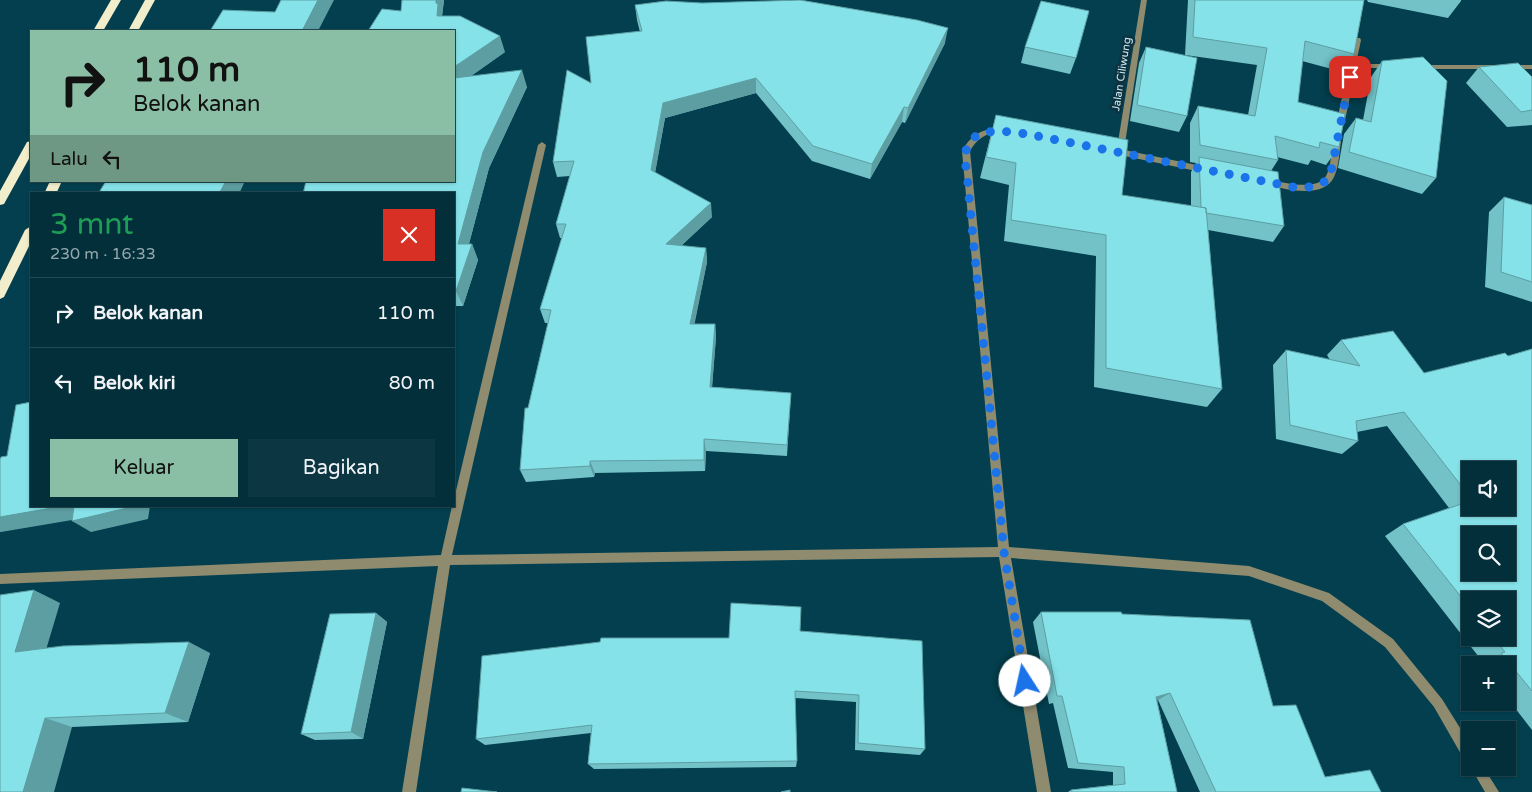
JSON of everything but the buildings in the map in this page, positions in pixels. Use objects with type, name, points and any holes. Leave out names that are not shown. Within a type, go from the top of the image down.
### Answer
[{"type":"highway","points":[[99,30],[116,0]]},
{"type":"highway","points":[[134,30],[150,0]]},
{"type":"highway","points":[[0,201],[30,147]]},
{"type":"highway","points":[[0,294],[30,232]]},
{"type":"street","name":"Jalan Ciliwung","points":[[1120,152],[1144,0]]},
{"type":"street","points":[[1359,28],[1352,66],[1400,66]]},
{"type":"street","points":[[1410,66],[1532,68]]},
{"type":"street","points":[[1260,181],[1298,188],[1324,184],[1330,177],[1350,77]]},
{"type":"street","points":[[1019,133],[996,130],[984,132],[970,143],[966,151],[1004,552],[1044,792]]},
{"type":"street","points":[[409,792],[445,560],[542,145]]},
{"type":"street","points":[[1101,148],[1212,171]]},
{"type":"street","points":[[0,579],[445,560],[1004,552],[1249,571],[1325,598],[1389,643],[1438,703],[1461,741]]},
{"type":"street","points":[[1482,776],[1492,792]]},
{"type":"route","points":[[1025,681],[1004,552],[968,186],[966,151],[970,143],[984,132],[996,130],[1027,134],[1298,188],[1311,187],[1324,184],[1330,177],[1350,77]]}]
